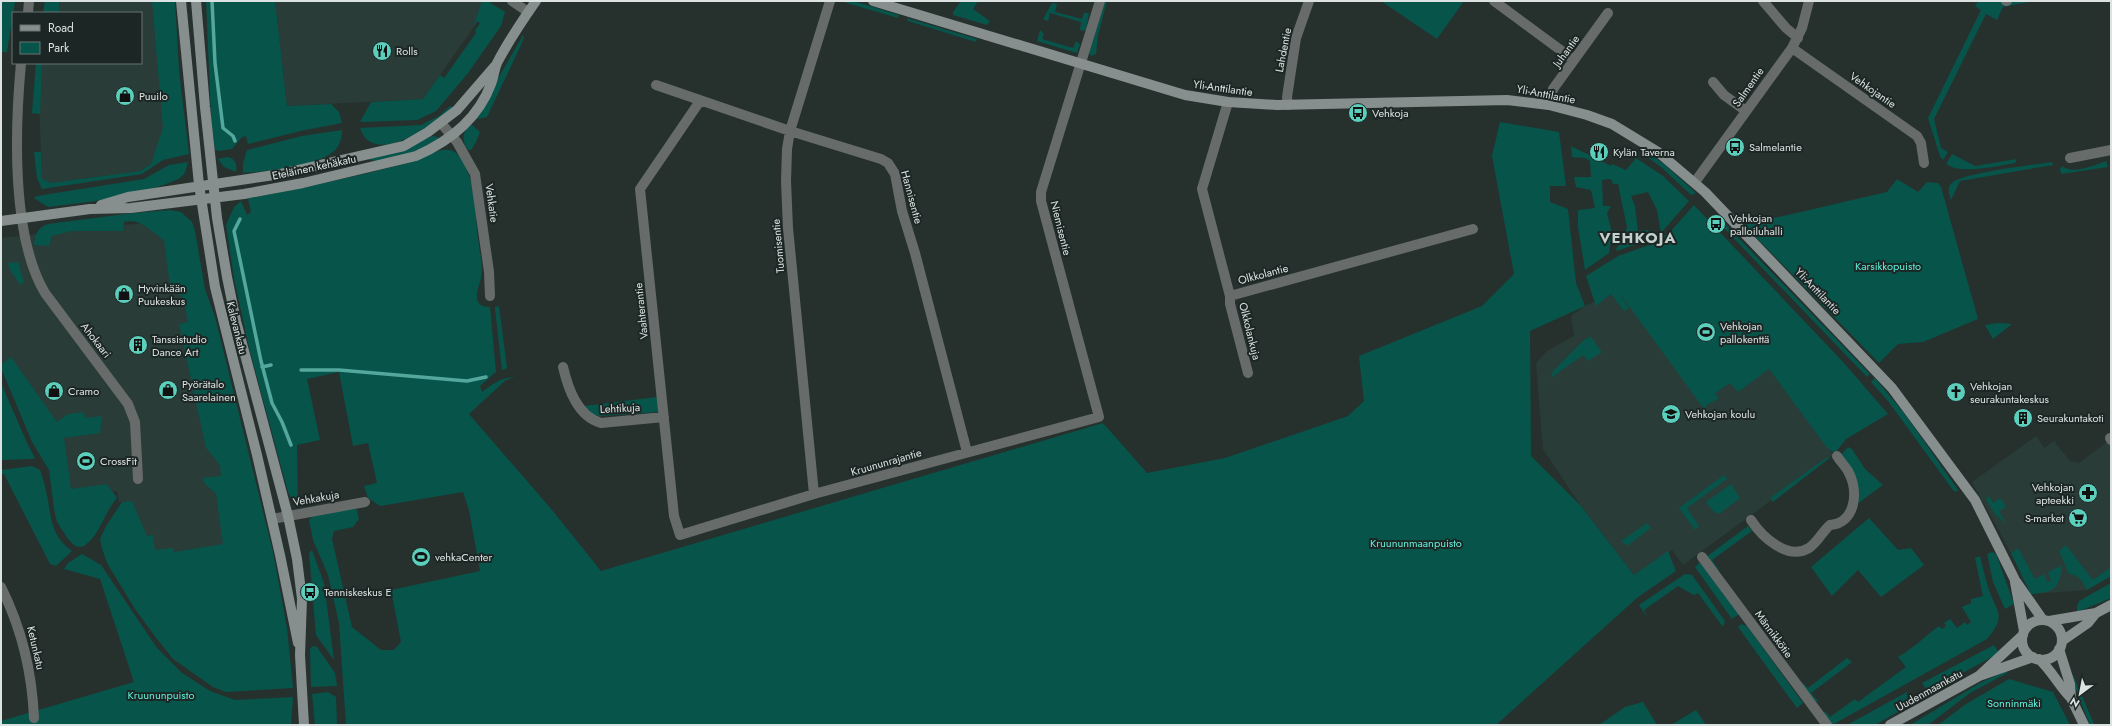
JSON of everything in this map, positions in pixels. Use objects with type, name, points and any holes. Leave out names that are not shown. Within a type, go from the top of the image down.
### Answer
[{"type":"street","points":[[28,12],[29,1]]},
{"type":"street","name":"Kalevankatu","points":[[181,1],[199,185],[215,287],[223,326],[272,519],[300,655]]},
{"type":"street","name":"Kalevankatu","points":[[196,1],[205,107],[215,198],[236,321],[288,516],[302,599],[300,655],[304,725]]},
{"type":"street","points":[[512,1],[528,12]]},
{"type":"street","name":"Eteläinen kehäkatu","points":[[90,209],[128,197],[199,185],[281,174],[404,146],[441,123],[460,107],[496,64],[536,1]]},
{"type":"street","name":"Tuomisentie","points":[[814,494],[788,228],[786,181],[787,149],[790,131],[830,1]]},
{"type":"street","name":"Yli-Anttilantie","points":[[873,1],[1185,95],[1228,102],[1288,105],[1486,99],[1507,100],[1549,105],[1587,115],[1626,132],[1658,152],[1695,182],[1892,388],[1975,500],[2015,580],[2046,620]]},
{"type":"street","name":"Niemisentie","points":[[1099,417],[1041,201],[1041,192],[1100,1]]},
{"type":"street","name":"Lahdentie","points":[[1288,105],[1287,97],[1296,38],[1309,1]]},
{"type":"street","points":[[1494,1],[1574,60]]},
{"type":"street","points":[[1763,1],[1786,28],[1798,38]]},
{"type":"street","name":"Salmentie","points":[[1695,182],[1792,48],[1798,38],[1809,1]]},
{"type":"street","name":"Juhantie","points":[[1549,105],[1553,88],[1608,13]]},
{"type":"street","name":"Vehkojantie","points":[[1792,48],[1917,136],[1921,143],[1924,163]]},
{"type":"street","name":"Ahokaari","points":[[22,64],[17,130],[20,195],[29,257],[36,278],[45,293],[128,404],[135,422],[138,479]]},
{"type":"street","name":"Eteläinen kehäkatu","points":[[1,221],[90,209],[131,208],[215,198],[303,183],[398,162],[434,148],[464,126],[479,105],[491,84],[496,64]]},
{"type":"street","points":[[1713,82],[1724,95],[1746,111]]},
{"type":"street","name":"Hannisentie","points":[[656,85],[790,131],[881,159],[888,163],[895,174],[902,211],[915,253],[967,452]]},
{"type":"street","name":"Vaahterantie","points":[[680,535],[674,516],[640,189],[700,101]]},
{"type":"street","name":"Olkkolantie","points":[[1228,102],[1202,189],[1230,296],[1473,229]]},
{"type":"street","name":"Vehkatie","points":[[441,123],[452,136],[475,174],[489,272],[490,296]]},
{"type":"street","points":[[2070,158],[2111,150]]},
{"type":"street","name":"Olkkolankuja","points":[[1230,296],[1230,304],[1248,373]]},
{"type":"street","name":"Lehtikuja","points":[[563,367],[568,388],[572,396],[592,420],[600,423],[664,417]]},
{"type":"street","name":"Kruununrajantie","points":[[680,535],[814,494],[1099,417]]},
{"type":"street","points":[[1751,520],[1765,538],[1777,546],[1799,552],[1809,548],[1830,525],[1840,524],[1847,518],[1854,503],[1853,485],[1848,472],[1837,456]]},
{"type":"street","name":"Vehkakuja","points":[[272,519],[365,502]]},
{"type":"street","name":"Männikkötie","points":[[1702,557],[1827,725]]},
{"type":"street","name":"Yli-Anttilantie","points":[[2015,580],[2023,633]]},
{"type":"street","name":"Ketunkatu","points":[[1,587],[17,622],[24,644],[34,718]]},
{"type":"street","points":[[2084,725],[2071,698],[2061,688],[2049,668],[2024,648],[2023,633],[2032,623],[2096,613],[2111,605]]},
{"type":"street","points":[[2036,658],[2051,657],[2060,645],[2088,623],[2096,613]]},
{"type":"street","points":[[2046,620],[2058,629],[2060,645],[2070,684],[2071,698]]},
{"type":"street","name":"Uudenmaankatu","points":[[1979,676],[2023,633]]},
{"type":"street","name":"Uudenmaankatu","points":[[1890,725],[1979,676],[2036,658]]},
{"type":"shaded area","points":[[59,1],[153,1],[173,149],[140,171],[50,183],[42,178],[39,102],[42,64],[142,64],[142,12],[60,12]]},
{"type":"shaded area","points":[[275,1],[492,1],[423,99],[287,106]]},
{"type":"shaded area","points":[[163,221],[186,239],[240,554],[149,564],[132,501],[119,502],[117,491],[66,499],[51,432],[1,362],[1,238]]},
{"type":"shaded area","name":"Vehkojan koulu","points":[[1618,291],[1769,369],[1833,455],[1683,565],[1672,550],[1634,575],[1581,506],[1543,449],[1536,363],[1547,351],[1574,336],[1571,316],[1585,306]]},
{"type":"shaded area","points":[[2036,436],[2044,448],[2054,441],[2070,461],[2079,463],[2107,442],[2111,447],[2111,576],[2087,590],[2031,594],[2001,534],[1972,482]]},
{"type":"green space","points":[[1,1],[15,2],[13,12],[12,12],[7,52],[1,52]]},
{"type":"green space","points":[[45,1],[59,1],[60,12],[43,12]]},
{"type":"green space","points":[[152,1],[175,1],[179,71],[189,154],[163,160],[142,174],[42,189],[37,178],[34,152],[41,152],[42,178],[50,183],[140,171],[151,164],[163,128]]},
{"type":"green space","points":[[206,1],[275,1],[287,106],[331,104],[339,112],[342,123],[305,130],[248,144],[246,136],[242,137],[232,149],[219,151],[215,150],[211,118]]},
{"type":"green space","points":[[482,1],[487,1],[505,12],[501,26],[468,73],[436,111],[417,120],[360,122],[371,102],[423,99],[440,75],[444,78],[476,33],[475,31],[480,23],[477,21],[473,27]]},
{"type":"green space","points":[[840,1],[853,1],[899,15],[898,18]]},
{"type":"green space","points":[[961,1],[978,1],[973,9],[990,21],[987,25],[953,15],[953,12]]},
{"type":"green space","points":[[1105,1],[1107,1],[1098,35],[1096,54],[1091,56],[1089,53]]},
{"type":"green space","points":[[1381,1],[1464,1],[1437,39]]},
{"type":"green space","points":[[1978,1],[2034,1],[2003,7],[1997,20],[1986,14],[1934,119],[1941,148],[1948,152],[1943,160],[1940,156],[1928,118],[1981,10],[1975,6]]},
{"type":"green space","points":[[1052,3],[1057,4],[1055,12],[1082,19],[1084,13],[1089,13],[1086,29],[1084,31],[1080,30],[1081,22],[1050,13],[1048,21],[1043,19]]},
{"type":"green space","points":[[907,18],[977,39],[976,42],[908,21]]},
{"type":"green space","points":[[1040,30],[1044,34],[1042,39],[1073,48],[1076,41],[1080,44],[1077,53],[1037,41]]},
{"type":"green space","points":[[523,35],[524,37],[521,45],[487,117],[478,119],[476,117]]},
{"type":"green space","points":[[36,64],[42,64],[40,114],[32,113]]},
{"type":"green space","points":[[450,106],[453,107],[419,132],[391,144],[378,144],[367,140],[360,128],[421,125],[439,116]]},
{"type":"green space","name":"Kruununmaanpuisto","points":[[1500,122],[1559,132],[1566,186],[1550,186],[1550,202],[1568,209],[1576,283],[1585,306],[1530,331],[1531,456],[1581,506],[1634,575],[1668,551],[1676,571],[1638,597],[1496,725],[346,725],[339,623],[328,575],[313,540],[309,520],[313,516],[354,508],[357,510],[359,519],[353,527],[334,531],[332,539],[352,627],[381,650],[394,650],[401,642],[391,590],[480,571],[469,510],[463,492],[380,506],[368,498],[364,486],[377,483],[368,443],[353,446],[339,372],[307,379],[320,440],[297,445],[298,505],[292,500],[288,492],[249,348],[234,278],[226,225],[234,207],[241,201],[247,215],[251,212],[248,199],[250,198],[329,182],[407,163],[441,150],[454,152],[459,156],[469,175],[474,196],[482,263],[477,298],[481,305],[490,307],[496,372],[480,386],[482,392],[501,380],[515,377],[506,380],[469,414],[552,510],[601,571],[1103,423],[1147,473],[1225,458],[1348,416],[1364,401],[1359,356],[1482,306],[1514,274],[1492,156]]},
{"type":"green space","points":[[471,124],[480,132],[471,150],[468,150],[464,143],[464,133]]},
{"type":"green space","points":[[342,130],[342,135],[337,148],[328,156],[305,164],[278,170],[243,173],[243,163],[247,150],[302,136]]},
{"type":"green space","points":[[433,136],[441,138],[404,156],[383,161],[373,161],[366,158]]},
{"type":"green space","points":[[1571,146],[1611,166],[1612,164],[1626,170],[1636,158],[1663,176],[1689,201],[1661,233],[1657,210],[1648,192],[1631,196],[1635,206],[1638,231],[1648,230],[1654,238],[1617,251],[1616,249],[1624,238],[1627,227],[1618,184],[1613,184],[1611,179],[1602,180],[1603,206],[1611,206],[1607,213],[1612,233],[1609,253],[1585,270],[1578,227],[1578,210],[1595,208],[1591,190],[1576,187],[1574,177],[1591,177],[1590,161],[1585,158],[1572,157]]},
{"type":"green space","points":[[1646,151],[1664,164],[1696,193],[1691,195],[1661,167],[1644,155]]},
{"type":"green space","points":[[1952,154],[1975,166],[2017,159],[2015,163],[1999,166],[1979,169],[1961,169],[1946,164]]},
{"type":"green space","points":[[227,157],[234,160],[236,172],[224,167],[218,159]]},
{"type":"green space","points":[[2106,161],[2108,167],[2061,174],[2060,169],[2062,166],[2066,169],[2072,170],[2090,167]]},
{"type":"green space","points":[[188,162],[185,173],[179,179],[155,188],[96,201],[48,207],[34,198],[37,196],[144,179],[169,165]]},
{"type":"green space","points":[[2052,162],[2053,165],[1960,181],[1951,200],[1949,193],[1950,185],[1966,177],[2014,167]]},
{"type":"green space","name":"Karsikkopuisto","points":[[1897,179],[1918,192],[1927,182],[1938,183],[1941,187],[1978,319],[1923,342],[1898,344],[1879,363],[1744,225],[1887,192]]},
{"type":"green space","points":[[1694,205],[1843,362],[1888,414],[1846,439],[1835,453],[1828,449],[1769,369],[1738,392],[1730,383],[1715,393],[1719,398],[1709,404],[1706,404],[1707,406],[1704,409],[1618,291],[1629,308],[1624,311],[1611,294],[1596,306],[1586,276],[1618,256],[1655,243],[1671,231]]},
{"type":"green space","points":[[170,210],[181,212],[192,222],[195,231],[205,289],[215,317],[273,552],[287,628],[293,688],[226,692],[213,687],[173,659],[135,609],[107,563],[102,548],[100,539],[106,526],[122,502],[132,501],[147,536],[153,535],[155,550],[173,548],[174,552],[223,544],[216,494],[204,483],[203,478],[221,476],[220,465],[206,448],[179,324],[188,322],[183,298],[170,286],[164,240],[140,223],[130,221],[124,222],[123,231],[71,231],[52,236],[49,246],[34,245],[35,238],[37,232],[48,224],[133,213]]},
{"type":"green space","points":[[1725,224],[1870,374],[1867,377],[1722,226]]},
{"type":"green space","points":[[18,262],[24,282],[20,285],[9,268],[8,263]]},
{"type":"green space","points":[[499,306],[507,368],[502,370],[495,309],[495,307]]},
{"type":"green space","points":[[1998,323],[2012,324],[1993,339],[1985,325]]},
{"type":"green space","points":[[1591,337],[1602,352],[1588,361],[1583,355],[1551,378],[1553,371],[1585,339]]},
{"type":"green space","points":[[11,357],[57,422],[68,414],[84,412],[85,418],[102,416],[100,433],[64,438],[71,489],[107,484],[117,498],[93,537],[82,547],[75,546],[68,539],[57,522],[49,470],[32,442],[1,368],[1,365]]},
{"type":"green space","points":[[1875,378],[1907,417],[1958,490],[1956,492],[1953,490],[1888,401],[1871,382]]},
{"type":"green space","points":[[1,383],[35,458],[33,459],[1,460]]},
{"type":"green space","points":[[657,397],[659,412],[600,416],[594,415],[584,406]]},
{"type":"green space","points":[[1848,447],[1852,449],[1865,469],[1883,485],[1857,504],[1840,456]]},
{"type":"green space","points":[[1831,457],[1773,502],[1770,498],[1826,458]]},
{"type":"green space","points":[[32,466],[40,470],[55,531],[59,538],[72,551],[56,566],[50,564],[4,474],[1,474],[1,470]]},
{"type":"green space","points":[[1724,475],[1727,479],[1687,508],[1699,526],[1695,530],[1679,508]]},
{"type":"green space","points":[[1731,484],[1740,498],[1719,514],[1714,512],[1706,502]]},
{"type":"green space","points":[[1989,496],[1993,503],[2000,498],[2006,507],[1999,511],[2006,524],[1995,514],[1986,499]]},
{"type":"green space","points":[[1869,518],[1898,550],[1911,548],[1924,565],[1881,597],[1858,570],[1832,596],[1811,567]]},
{"type":"green space","points":[[1647,523],[1651,528],[1627,546],[1621,541]]},
{"type":"green space","points":[[1748,526],[1752,531],[1712,560],[1719,570],[1717,571],[1706,557]]},
{"type":"green space","points":[[2066,545],[2093,580],[2111,567],[2111,576],[2087,590],[2078,577],[2069,574],[2059,551]]},
{"type":"green space","points":[[2018,548],[2035,579],[2044,574],[2047,582],[2051,581],[2048,572],[2062,565],[2057,585],[2051,591],[2031,594],[2011,553]]},
{"type":"green space","points":[[312,550],[324,583],[334,660],[316,635],[309,553]]},
{"type":"green space","points":[[1992,552],[1996,554],[2014,604],[2005,609],[1993,582],[1987,554]]},
{"type":"green space","name":"Kruununpuisto","points":[[82,554],[101,565],[157,648],[182,673],[210,691],[235,700],[293,697],[291,725],[1,725],[1,721],[134,682],[100,579],[64,569],[68,563]]},
{"type":"green space","points":[[1980,556],[1999,619],[1987,639],[1832,725],[1824,713],[1825,711],[1830,717],[1855,699],[1858,702],[1906,667],[1898,657],[1939,626],[1942,629],[1946,626],[1944,623],[1950,619],[1957,628],[1965,622],[1967,625],[1971,622],[1962,607],[1971,603],[1971,599],[1983,596],[1975,558]]},
{"type":"green space","points":[[1700,562],[1739,614],[1732,619],[1695,567]]},
{"type":"green space","points":[[1685,574],[1692,575],[1725,621],[1723,627],[1698,593],[1694,595],[1678,586],[1644,610],[1647,617],[1639,605]]},
{"type":"green space","points":[[2111,583],[2111,598],[2077,612],[2079,601]]},
{"type":"green space","points":[[1741,624],[1747,626],[1803,703],[1797,708],[1738,627]]},
{"type":"green space","points":[[1994,645],[1999,653],[1928,692],[1922,683]]},
{"type":"green space","points":[[313,646],[317,647],[335,673],[337,686],[311,687],[310,649]]},
{"type":"green space","points":[[1847,658],[1852,662],[1811,693],[1818,701],[1816,702],[1801,684],[1803,683],[1808,688]]},
{"type":"green space","points":[[2008,670],[2007,673],[1970,693],[1928,725],[1910,725],[1980,683]]},
{"type":"green space","points":[[2070,675],[2073,675],[2094,724],[2090,725]]},
{"type":"green space","name":"Sonninmäki","points":[[2009,679],[2053,692],[2070,725],[1938,725],[1966,704]]},
{"type":"green space","points":[[328,692],[336,697],[337,725],[315,725],[312,694]]},
{"type":"green space","points":[[1907,692],[1908,706],[1875,725],[1847,725]]},
{"type":"green space","points":[[1643,702],[1657,725],[1599,725],[1625,707]]},
{"type":"green space","points":[[1696,710],[1706,725],[1671,725]]},
{"type":"waterway","points":[[212,1],[215,63],[223,128],[233,136],[235,141]]},
{"type":"waterway","points":[[240,219],[234,231],[261,361],[272,403],[282,422],[291,445]]},
{"type":"waterway","points":[[262,367],[271,365]]},
{"type":"waterway","points":[[301,370],[339,370],[467,381],[486,377]]},
{"type":"place","name":"Rolls","points":[[382,51]]},
{"type":"place","name":"Puuilo","points":[[125,96]]},
{"type":"place","name":"Vehkoja","points":[[1358,113]]},
{"type":"place","name":"Salmelantie","points":[[1735,147]]},
{"type":"place","name":"Kylän Taverna","points":[[1599,152]]},
{"type":"place","name":"Vehkojan palloiluhalli","points":[[1716,224]]},
{"type":"place","name":"Hyvinkään Puukeskus","points":[[124,294]]},
{"type":"place","name":"Vehkojan pallokenttä","points":[[1706,332]]},
{"type":"place","name":"Tanssistudio Dance Art","points":[[138,345]]},
{"type":"place","name":"Pyörätalo Saarelainen","points":[[168,390]]},
{"type":"place","name":"Cramo","points":[[54,391]]},
{"type":"place","name":"Vehkojan seurakuntakeskus","points":[[1956,392]]},
{"type":"place","name":"Vehkojan koulu","points":[[1671,414]]},
{"type":"place","name":"Seurakuntakoti","points":[[2023,418]]},
{"type":"place","name":"CrossFit","points":[[86,461]]},
{"type":"place","name":"Vehkojan apteekki","points":[[2088,493]]},
{"type":"place","name":"S-market","points":[[2078,518]]},
{"type":"place","name":"vehkaCenter","points":[[421,557]]},
{"type":"place","name":"Tenniskeskus E","points":[[310,592]]},
{"type":"district","name":"VEHKOJA","points":[[1638,238]]}]
